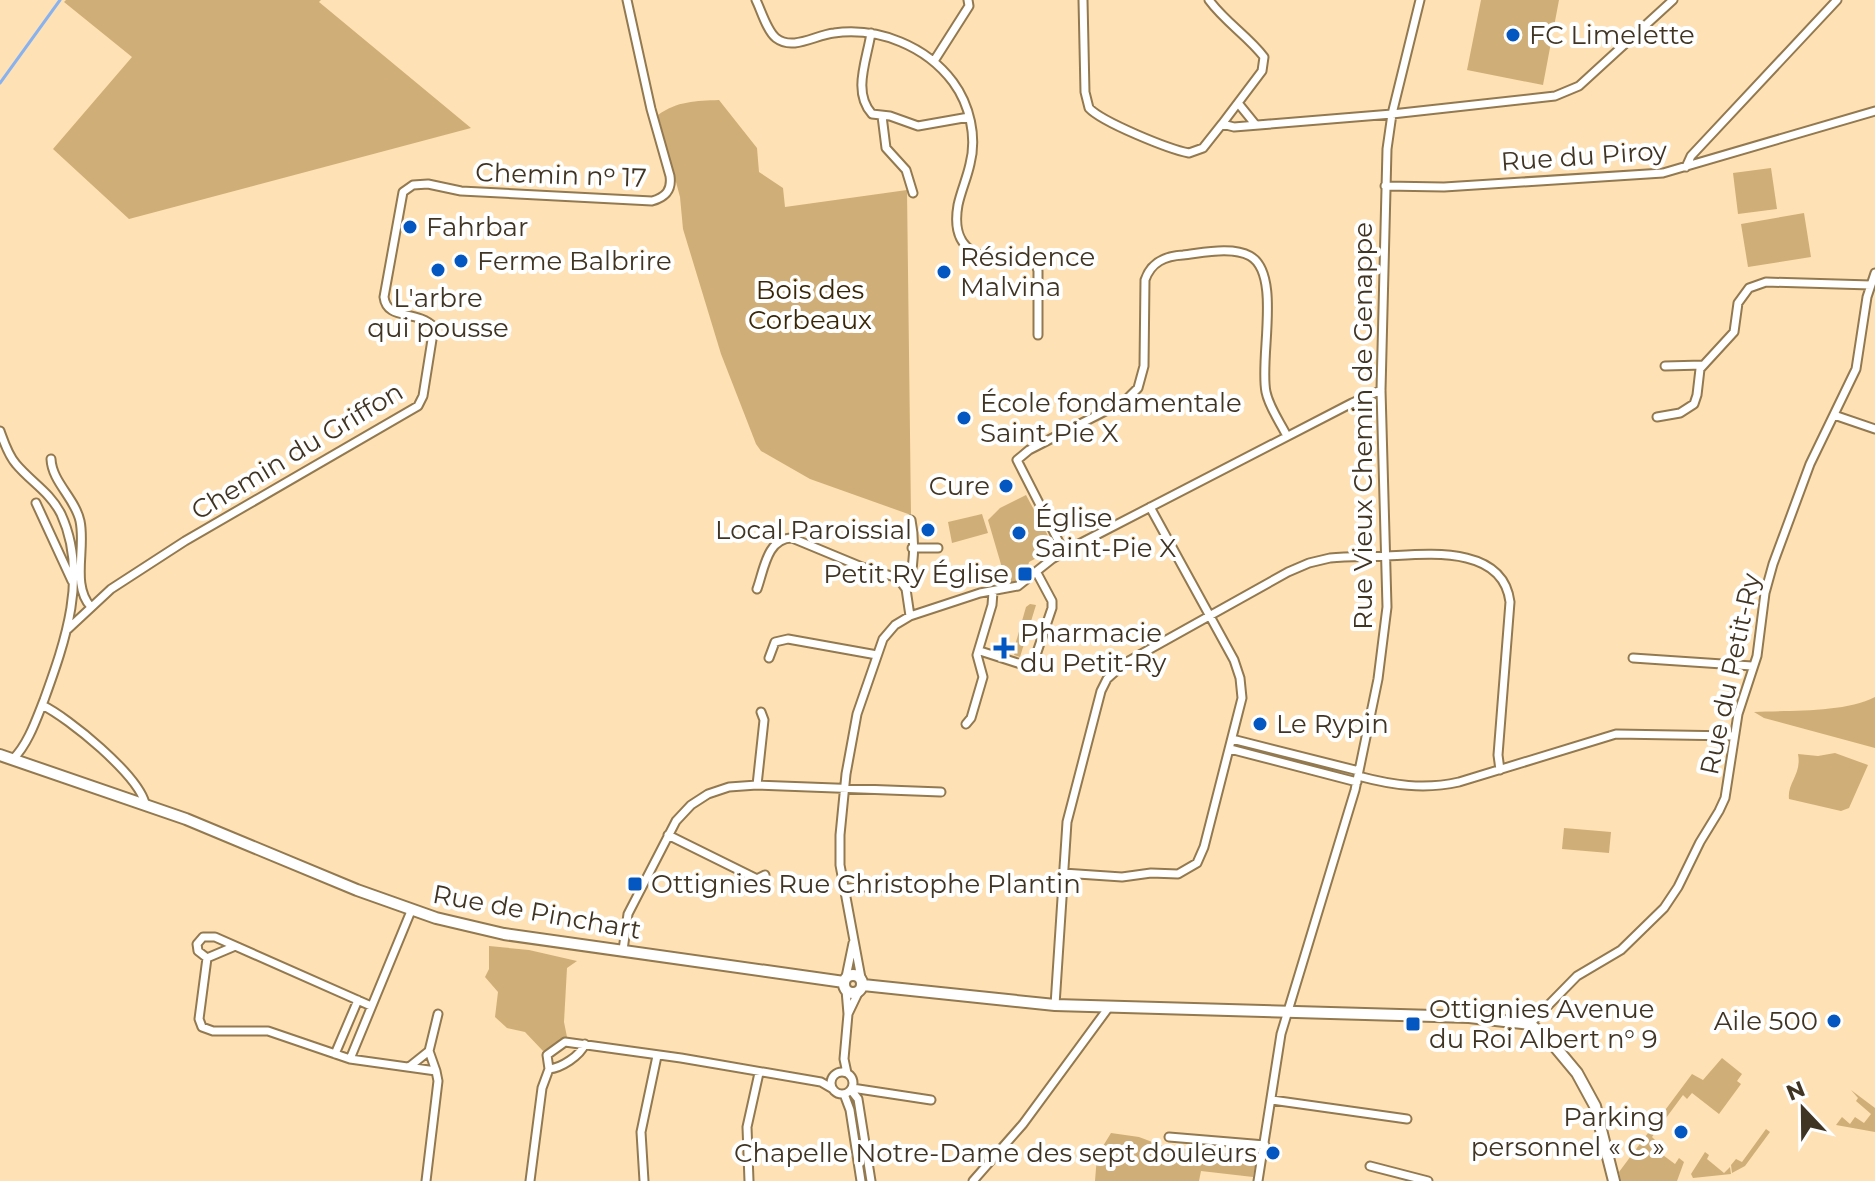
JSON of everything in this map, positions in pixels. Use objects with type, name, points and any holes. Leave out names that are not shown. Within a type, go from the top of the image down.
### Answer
[{"type":"main road","name":"Rue de Pinchart","points":[[0,755],[145,803],[411,911],[504,934],[846,983]]},
{"type":"main road","points":[[854,974],[861,985],[853,993],[846,983],[854,974]]},
{"type":"main road","points":[[861,985],[1055,1005],[1469,1017],[1530,1024],[1552,1043],[1577,1073],[1595,1106],[1614,1181]]},
{"type":"street","name":"Chemin nᵒ 17","points":[[455,190],[647,201],[664,196],[671,184],[670,176],[627,0]]},
{"type":"street","points":[[756,0],[774,36],[794,44],[831,33],[871,33],[893,38],[934,61],[957,89],[969,117],[972,153],[960,198],[957,228],[960,239],[967,248],[995,260],[1035,261],[1038,271],[1038,335]]},
{"type":"street","points":[[934,61],[969,6],[968,0]]},
{"type":"street","points":[[1083,0],[1086,96],[1092,113],[1189,153],[1203,148],[1222,124],[1262,71],[1264,57],[1256,46],[1225,21],[1209,0]]},
{"type":"street","name":"Rue Vieux Chemin de Genappe","points":[[1258,1181],[1286,1013],[1358,776],[1378,679],[1387,607],[1381,390],[1387,149],[1392,114],[1420,0]]},
{"type":"street","points":[[1222,124],[1234,127],[1392,114],[1564,94],[1596,71],[1673,0]]},
{"type":"street","points":[[1686,167],[1691,156],[1837,0]]},
{"type":"street","points":[[871,33],[861,95],[869,111],[918,126],[969,117]]},
{"type":"street","points":[[1238,103],[1255,124]]},
{"type":"street","name":"Rue du Piroy","points":[[1385,186],[1444,187],[1663,173],[1875,111]]},
{"type":"street","points":[[882,116],[886,148],[906,170],[913,193]]},
{"type":"street","name":"Chemin du Griffon","points":[[68,629],[111,589],[185,541],[418,406],[423,396],[434,327],[425,318],[391,312],[385,305],[386,283],[403,192],[413,185],[428,184],[455,190]]},
{"type":"street","points":[[1064,552],[1017,460],[1029,450],[1125,401],[1138,388],[1144,366],[1145,280],[1154,265],[1171,256],[1229,252],[1252,257],[1264,272],[1266,391],[1287,436]]},
{"type":"street","name":"Rue du Petit-Ry","points":[[1530,1024],[1577,976],[1621,950],[1664,908],[1725,798],[1734,736],[1757,656],[1765,593],[1780,542],[1810,464],[1856,369],[1862,323],[1875,273]]},
{"type":"street","points":[[1657,417],[1680,413],[1694,404],[1698,375],[1703,365],[1734,332],[1738,303],[1744,291],[1753,285],[1766,282],[1871,285]]},
{"type":"street","points":[[1665,366],[1703,365]]},
{"type":"street","points":[[833,1089],[844,1059],[848,1014],[846,983],[853,943],[840,848],[846,789],[857,714],[888,631],[910,616],[966,597],[1018,586],[1064,552],[1381,390]]},
{"type":"street","points":[[1834,415],[1875,429]]},
{"type":"street","points":[[0,431],[16,464],[43,489],[59,511],[69,538],[73,584],[68,629],[42,705],[21,751],[13,759]]},
{"type":"street","points":[[51,459],[51,470],[70,496],[79,518],[82,596],[91,607]]},
{"type":"street","points":[[36,503],[73,584]]},
{"type":"street","points":[[1063,873],[1122,877],[1151,873],[1178,874],[1192,868],[1204,847],[1230,749],[1242,698],[1240,678],[1234,660],[1150,507]]},
{"type":"street","points":[[910,616],[906,589],[911,574],[914,532],[911,520]]},
{"type":"street","points":[[757,589],[770,551],[787,537],[898,578],[906,589]]},
{"type":"street","points":[[912,548],[938,548]]},
{"type":"street","points":[[1055,1005],[1069,811],[1104,685],[1125,663],[1309,563],[1338,557],[1463,556],[1491,569],[1505,585],[1510,602],[1498,755],[1500,770]]},
{"type":"street","points":[[980,651],[1027,666],[1033,664],[1052,608],[1052,601],[1037,573]]},
{"type":"street","points":[[966,724],[971,718],[983,677],[977,657],[993,592]]},
{"type":"street","points":[[769,658],[775,642],[788,639],[877,655]]},
{"type":"street","points":[[1633,658],[1752,666]]},
{"type":"street","points":[[42,705],[71,725],[121,768],[133,780],[145,803]]},
{"type":"street","points":[[757,785],[764,720],[761,712]]},
{"type":"street","points":[[1230,749],[1295,765],[1424,787],[1459,782],[1616,734],[1734,736]]},
{"type":"street","points":[[1232,739],[1298,755],[1358,776]]},
{"type":"street","points":[[1295,765],[1298,755]]},
{"type":"street","points":[[623,950],[628,914],[668,835],[686,810],[703,796],[729,787],[757,785],[941,792]]},
{"type":"street","points":[[668,835],[757,879],[765,875]]},
{"type":"street","points":[[844,889],[864,885],[931,889],[949,884]]},
{"type":"street","points":[[350,1059],[411,911]]},
{"type":"street","points":[[207,958],[198,949],[199,939],[215,937],[371,1006]]},
{"type":"street","points":[[848,1014],[861,985],[858,950],[853,943]]},
{"type":"street","points":[[207,958],[233,947]]},
{"type":"street","points":[[207,958],[199,1019],[202,1027],[213,1031],[268,1031],[350,1059],[436,1071]]},
{"type":"street","points":[[335,1054],[358,1000]]},
{"type":"street","points":[[973,1181],[1023,1124],[1109,1007]]},
{"type":"street","points":[[426,1181],[438,1081],[429,1051],[438,1014]]},
{"type":"street","points":[[530,1181],[542,1088],[549,1069],[547,1055],[568,1042],[821,1082],[833,1089],[868,1090],[931,1100]]},
{"type":"street","points":[[549,1069],[555,1069],[578,1054],[585,1044]]},
{"type":"street","points":[[408,1067],[429,1051]]},
{"type":"street","points":[[644,1181],[641,1132],[657,1056]]},
{"type":"street","points":[[749,1181],[747,1127],[759,1073]]},
{"type":"street","points":[[821,1082],[839,1075]]},
{"type":"street","points":[[839,1075],[858,1099],[871,1181]]},
{"type":"street","points":[[850,1089],[850,1110],[861,1181]]},
{"type":"street","points":[[858,1099],[868,1090]]},
{"type":"street","points":[[1272,1100],[1407,1119]]},
{"type":"street","points":[[1169,1137],[1265,1145]]},
{"type":"street","points":[[1370,1166],[1428,1181]]},
{"type":"green space","points":[[321,0],[319,2],[471,128],[129,219],[53,149],[132,57],[64,2]]},
{"type":"green space","name":"FC Limelette","points":[[1481,0],[1559,0],[1543,85],[1467,70]]},
{"type":"green space","name":"Bois des Corbeaux","points":[[719,100],[757,148],[759,172],[783,188],[785,207],[907,190],[911,515],[810,479],[761,451],[756,444],[721,354],[683,229],[680,197],[658,115],[680,104]]},
{"type":"green space","points":[[1771,168],[1777,209],[1738,214],[1733,173]]},
{"type":"green space","points":[[1804,213],[1811,257],[1748,267],[1741,224]]},
{"type":"green space","points":[[1026,495],[1053,545],[1048,552],[1029,562],[1026,575],[1011,584],[1005,578],[988,520],[1000,508]]},
{"type":"green space","points":[[982,514],[988,533],[952,543],[948,522]]},
{"type":"green space","points":[[1036,605],[1020,657],[1014,655],[1014,649],[1026,607]]},
{"type":"green space","points":[[1875,697],[1875,748],[1764,718],[1754,712],[1833,708]]},
{"type":"green space","points":[[1835,753],[1868,765],[1849,808],[1841,811],[1789,799],[1798,767],[1798,754],[1818,756]]},
{"type":"green space","points":[[1564,828],[1611,832],[1609,853],[1562,849]]},
{"type":"green space","points":[[489,946],[529,950],[577,961],[567,968],[564,1022],[567,1037],[543,1051],[525,1032],[507,1028],[495,1017],[498,992],[485,977],[489,969]]},
{"type":"green space","points":[[1722,1058],[1742,1074],[1737,1081],[1741,1084],[1719,1114],[1692,1093],[1687,1099],[1683,1095],[1652,1137],[1656,1141],[1652,1147],[1675,1164],[1679,1158],[1684,1162],[1677,1181],[1621,1181],[1619,1172],[1692,1074],[1703,1080]]},
{"type":"green space","points":[[1851,1090],[1875,1108],[1875,1132],[1836,1125],[1842,1117],[1850,1124],[1855,1117],[1864,1123],[1871,1114],[1856,1101],[1858,1098]]},
{"type":"green space","points":[[1766,1129],[1770,1132],[1745,1166],[1732,1173],[1731,1165],[1736,1159],[1742,1162]]},
{"type":"green space","points":[[1111,1133],[1139,1137],[1163,1146],[1257,1157],[1253,1177],[1201,1171],[1199,1181],[1095,1181],[1097,1156]]},
{"type":"green space","points":[[1705,1152],[1709,1155],[1707,1159],[1724,1173],[1730,1167],[1731,1174],[1693,1178],[1691,1174]]},
{"type":"waterway","points":[[0,83],[60,0]]},
{"type":"place","name":"FC Limelette","points":[[1513,35]]},
{"type":"place","name":"Fahrbar","points":[[410,227]]},
{"type":"place","name":"Ferme Balbrire","points":[[461,261]]},
{"type":"place","name":"L'arbre qui pousse","points":[[438,270]]},
{"type":"place","name":"Résidence Malvina","points":[[944,272]]},
{"type":"place","name":"École fondamentale Saint Pie X","points":[[964,418]]},
{"type":"place","name":"Cure","points":[[1006,486]]},
{"type":"place","name":"Local Paroissial","points":[[928,530]]},
{"type":"place","name":"Église Saint-Pie X","points":[[1019,533]]},
{"type":"place","name":"Petit Ry Église","points":[[1025,574]]},
{"type":"place","name":"Pharmacie du Petit-Ry","points":[[1004,648]]},
{"type":"place","name":"Le Rypin","points":[[1260,724]]},
{"type":"place","name":"Ottignies Rue Christophe Plantin","points":[[635,884]]},
{"type":"place","name":"Aile 500","points":[[1834,1021]]},
{"type":"place","name":"Ottignies Avenue du Roi Albert n° 9","points":[[1413,1024]]},
{"type":"place","name":"Parking personnel « C »","points":[[1681,1132]]},
{"type":"place","name":"Chapelle Notre-Dame des sept douleurs","points":[[1273,1153]]}]
